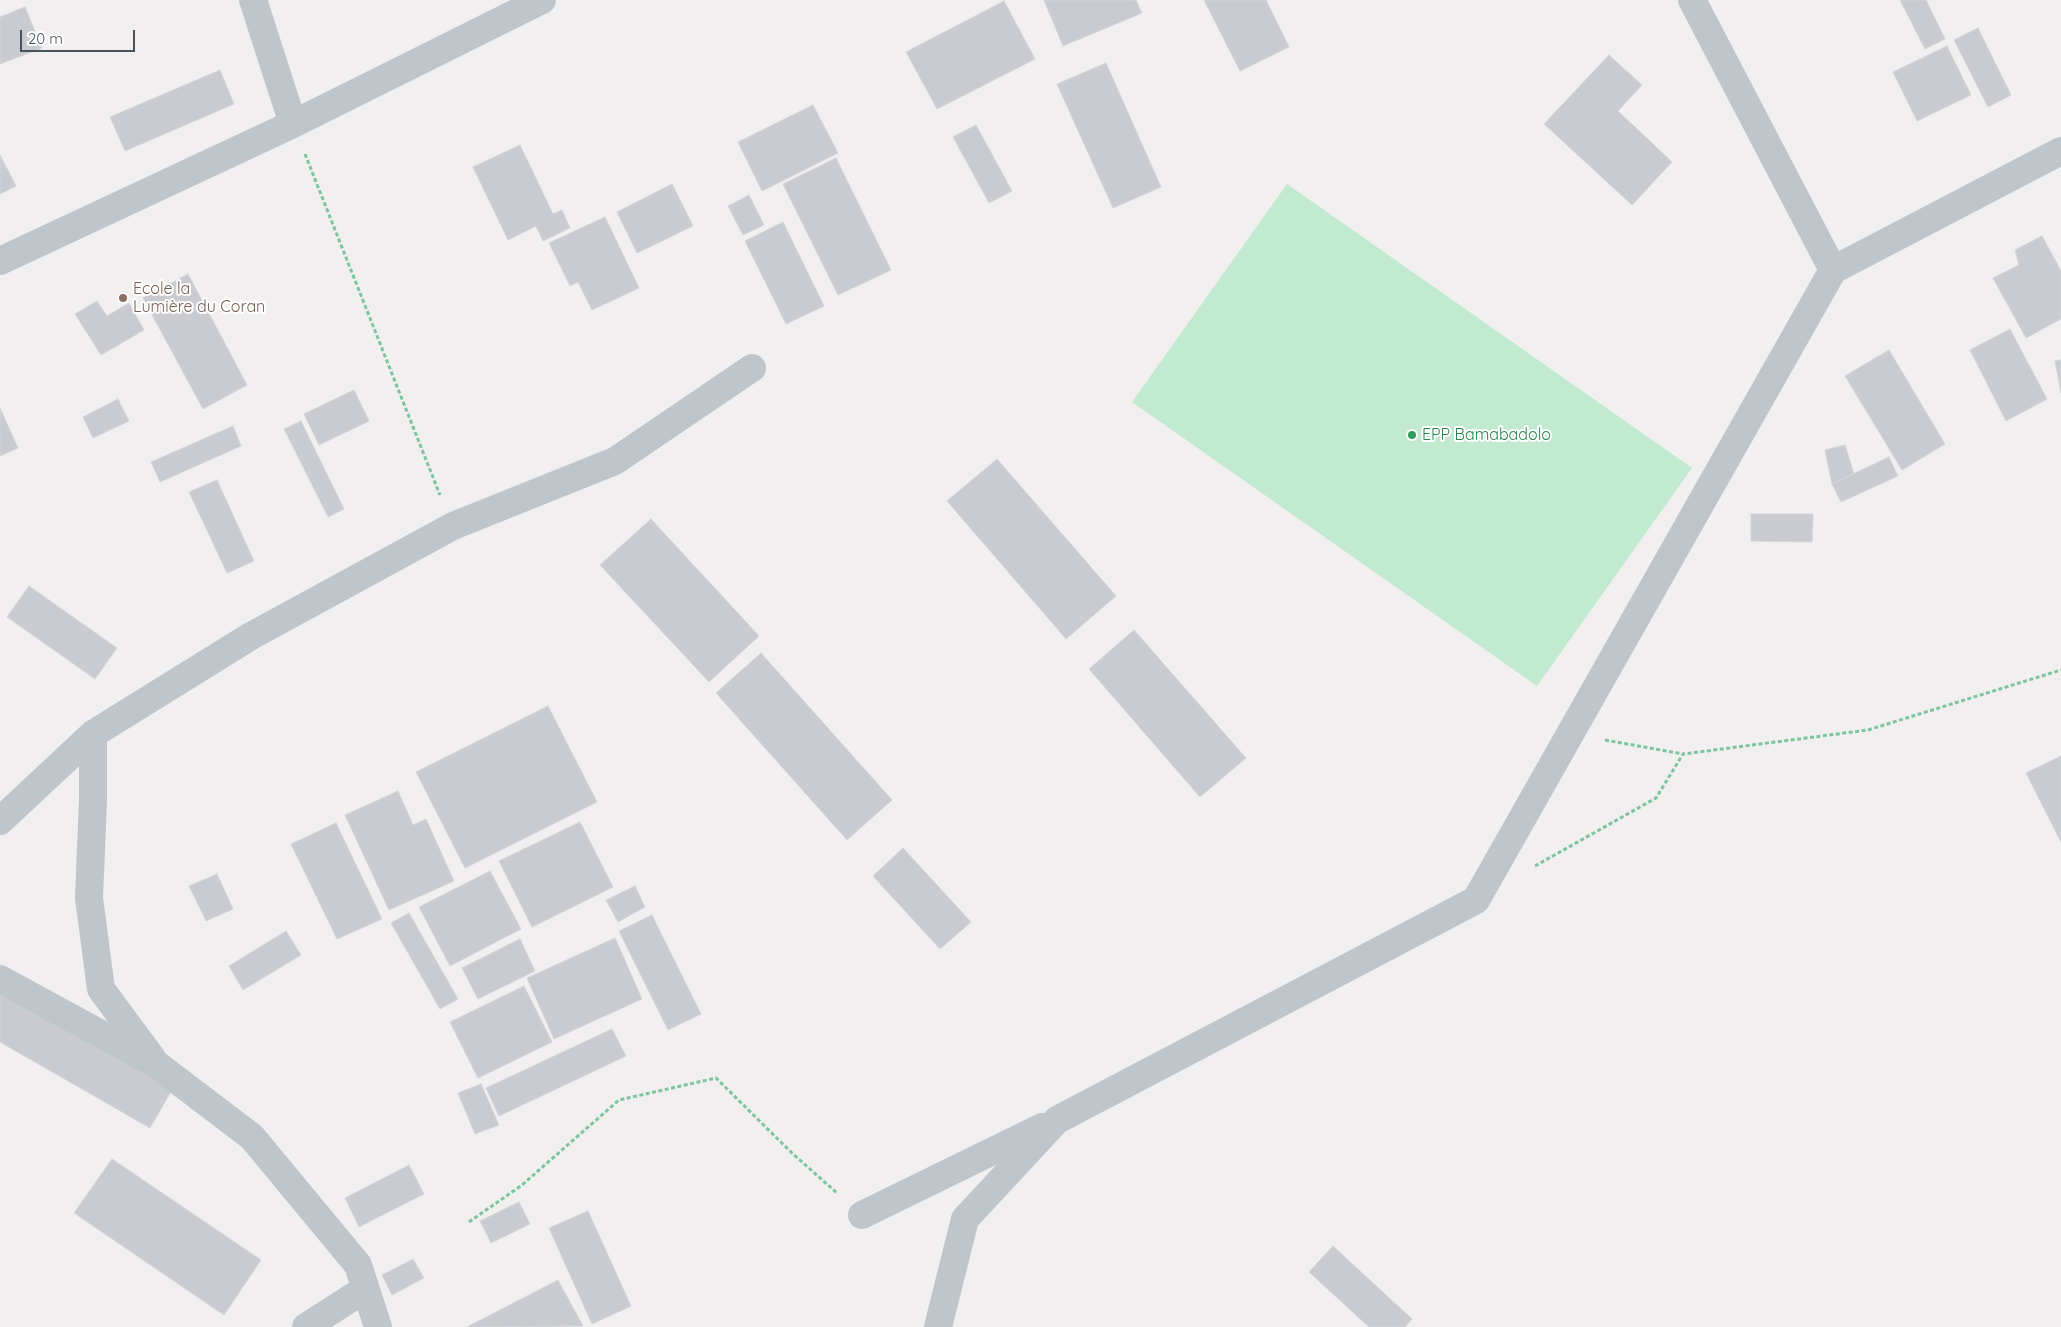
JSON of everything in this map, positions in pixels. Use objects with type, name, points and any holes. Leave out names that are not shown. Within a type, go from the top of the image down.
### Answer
[{"type":"street","points":[[253,0],[293,124]]},
{"type":"street","points":[[0,261],[293,124],[542,0]]},
{"type":"street","points":[[1692,0],[1834,270]]},
{"type":"street","points":[[862,1215],[1057,1120],[1476,900],[1834,270],[2061,151]]},
{"type":"street","points":[[0,821],[94,734],[251,636],[453,526],[614,461],[752,368]]},
{"type":"street","points":[[94,734],[89,898],[101,989],[156,1064]]},
{"type":"street","points":[[0,979],[156,1064],[252,1137],[358,1265],[378,1327]]},
{"type":"street","points":[[938,1327],[965,1219],[1057,1120]]},
{"type":"street","points":[[306,1327],[365,1289]]},
{"type":"path","points":[[293,124],[453,526]]},
{"type":"path","points":[[1570,734],[1683,754],[1868,730],[2061,670]]},
{"type":"path","points":[[1527,871],[1656,798],[1683,754]]},
{"type":"path","points":[[468,1222],[522,1185],[619,1100],[716,1078],[793,1154],[862,1215]]},
{"type":"green space","name":"EPP Bamabadolo","points":[[1287,184],[1692,468],[1537,686],[1132,402]]},
{"type":"building","points":[[1044,0],[1136,0],[1142,13],[1063,46]]},
{"type":"building","points":[[1204,0],[1266,0],[1289,47],[1240,71]]},
{"type":"building","points":[[1900,0],[1926,0],[1945,39],[1925,49]]},
{"type":"building","points":[[1004,1],[1035,59],[937,109],[906,52]]},
{"type":"building","points":[[25,7],[42,48],[0,64],[0,17]]},
{"type":"building","points":[[1978,28],[2011,95],[1988,107],[1954,40]]},
{"type":"building","points":[[1947,46],[1971,95],[1917,121],[1893,72]]},
{"type":"building","points":[[1609,55],[1642,85],[1618,111],[1672,162],[1632,205],[1544,124]]},
{"type":"building","points":[[1106,63],[1161,187],[1113,208],[1057,84]]},
{"type":"building","points":[[220,70],[234,104],[125,151],[110,117]]},
{"type":"building","points":[[813,105],[838,153],[762,191],[738,142]]},
{"type":"building","points":[[976,125],[1012,191],[989,203],[953,137]]},
{"type":"building","points":[[520,145],[553,214],[562,210],[570,228],[543,241],[536,226],[508,240],[473,167]]},
{"type":"building","points":[[0,155],[16,186],[0,194]]},
{"type":"building","points":[[836,158],[891,270],[838,295],[783,184]]},
{"type":"building","points":[[672,184],[693,226],[637,253],[617,212]]},
{"type":"building","points":[[749,195],[764,225],[743,235],[728,206]]},
{"type":"building","points":[[605,217],[639,288],[592,310],[578,282],[570,286],[549,243]]},
{"type":"building","points":[[783,222],[824,306],[786,324],[745,241]]},
{"type":"building","points":[[2042,236],[2061,271],[2061,319],[2026,338],[1993,278],[2019,265],[2015,250]]},
{"type":"building","points":[[188,274],[247,385],[203,409],[143,298]]},
{"type":"building","points":[[97,301],[107,316],[129,303],[144,330],[101,355],[75,314]]},
{"type":"building","points":[[2010,329],[2047,399],[2006,421],[1970,350]]},
{"type":"building","points":[[1889,350],[1945,444],[1902,470],[1845,376]]},
{"type":"building","points":[[2061,360],[2061,393],[2055,361]]},
{"type":"building","points":[[354,390],[369,421],[319,445],[304,414]]},
{"type":"building","points":[[118,399],[129,421],[93,438],[83,417]]},
{"type":"building","points":[[0,408],[18,448],[0,456]]},
{"type":"building","points":[[301,421],[344,509],[328,517],[284,429]]},
{"type":"building","points":[[233,426],[241,446],[160,482],[151,462]]},
{"type":"building","points":[[1845,445],[1854,474],[1832,484],[1825,450]]},
{"type":"building","points":[[1889,457],[1898,476],[1841,502],[1832,484]]},
{"type":"building","points":[[997,459],[1116,596],[1066,639],[947,501]]},
{"type":"building","points":[[217,480],[254,561],[227,573],[189,492]]},
{"type":"building","points":[[1751,514],[1813,514],[1812,542],[1751,541]]},
{"type":"building","points":[[651,519],[759,636],[709,682],[600,565]]},
{"type":"building","points":[[29,586],[117,648],[95,679],[7,617]]},
{"type":"building","points":[[1134,630],[1246,758],[1200,797],[1089,669]]},
{"type":"building","points":[[761,653],[892,800],[847,840],[716,693]]},
{"type":"building","points":[[548,706],[597,802],[465,868],[416,772]]},
{"type":"building","points":[[2061,756],[2061,842],[2026,773]]},
{"type":"building","points":[[398,791],[413,825],[426,819],[454,881],[389,910],[345,815]]},
{"type":"building","points":[[580,822],[613,887],[532,927],[499,861]]},
{"type":"building","points":[[336,823],[382,919],[337,939],[291,844]]},
{"type":"building","points":[[903,848],[971,922],[940,949],[873,876]]},
{"type":"building","points":[[490,871],[521,929],[450,966],[419,907]]},
{"type":"building","points":[[217,874],[233,909],[206,921],[189,886]]},
{"type":"building","points":[[635,886],[645,907],[618,922],[606,900]]},
{"type":"building","points":[[409,913],[458,999],[440,1009],[391,923]]},
{"type":"building","points":[[652,915],[701,1014],[668,1030],[619,931]]},
{"type":"building","points":[[286,931],[301,955],[243,990],[229,966]]},
{"type":"building","points":[[615,938],[642,999],[554,1039],[527,978]]},
{"type":"building","points":[[520,939],[535,971],[478,999],[462,968]]},
{"type":"building","points":[[524,986],[552,1042],[478,1078],[450,1022]]},
{"type":"building","points":[[0,989],[173,1088],[150,1128],[0,1042]]},
{"type":"building","points":[[612,1029],[626,1056],[499,1116],[486,1088]]},
{"type":"building","points":[[481,1084],[499,1125],[475,1134],[458,1093]]},
{"type":"building","points":[[112,1159],[261,1260],[224,1315],[74,1213]]},
{"type":"building","points":[[409,1165],[424,1194],[359,1227],[345,1198]]},
{"type":"building","points":[[519,1202],[530,1224],[491,1243],[480,1221]]},
{"type":"building","points":[[588,1211],[631,1306],[592,1324],[549,1228]]},
{"type":"building","points":[[1333,1246],[1412,1319],[1405,1327],[1369,1327],[1309,1272]]},
{"type":"building","points":[[413,1259],[424,1278],[392,1295],[382,1275]]},
{"type":"building","points":[[558,1280],[583,1326],[467,1327]]},
{"type":"place","name":"Ecole la Lumière du Coran","points":[[123,298]]},
{"type":"place","name":"EPP Bamabadolo","points":[[1412,435]]}]
